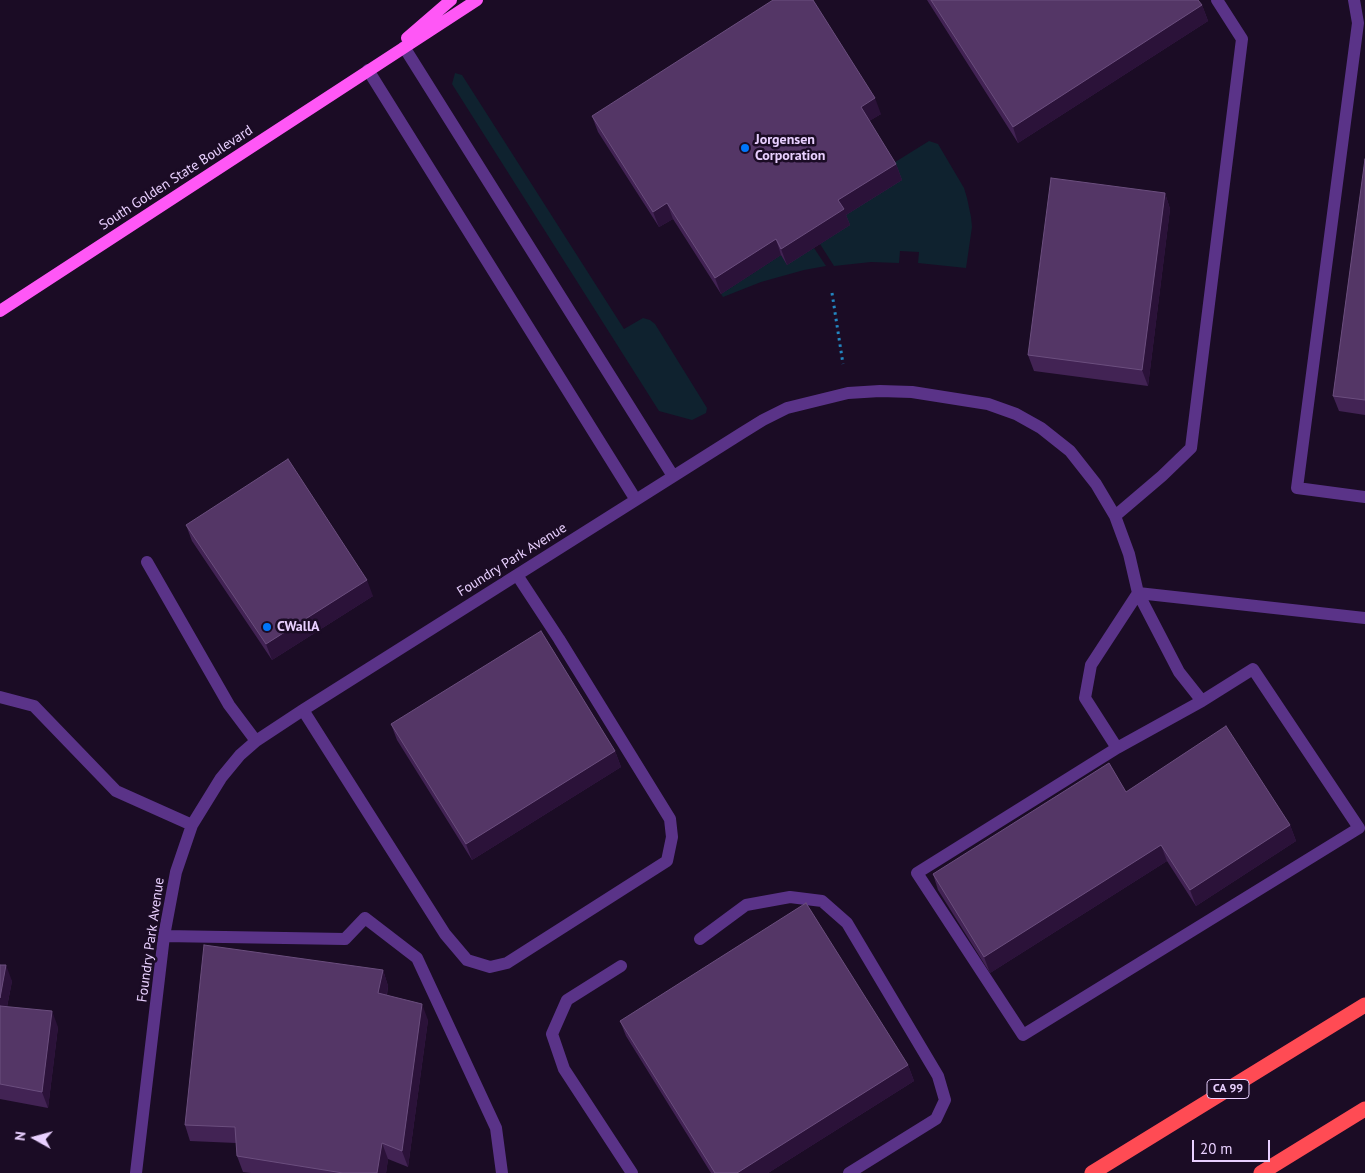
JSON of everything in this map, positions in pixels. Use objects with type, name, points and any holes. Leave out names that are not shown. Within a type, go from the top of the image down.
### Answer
[{"type":"highway","name":"CA 99","points":[[1092,1173],[1365,1005]]},
{"type":"highway","points":[[1261,1173],[1365,1109]]},
{"type":"main road","name":"South Golden State Boulevard","points":[[368,70],[451,0]]},
{"type":"main road","name":"South Golden State Boulevard","points":[[0,311],[477,0]]},
{"type":"street","points":[[1115,516],[1192,448],[1242,39],[1217,0]]},
{"type":"street","points":[[1354,0],[1358,23],[1297,488],[1365,497]]},
{"type":"street","points":[[404,47],[672,476]]},
{"type":"street","points":[[368,70],[636,500]]},
{"type":"street","name":"Foundry Park Avenue","points":[[136,1173],[164,936],[176,872],[192,825],[221,778],[240,755],[256,741],[303,710],[672,476],[762,420],[787,408],[848,393],[912,392],[988,404],[1016,414],[1041,428],[1070,451],[1096,484],[1115,516],[1129,554],[1138,593],[1179,672],[1202,701]]},
{"type":"street","points":[[147,562],[230,705],[256,741]]},
{"type":"street","points":[[303,710],[444,934],[467,960],[490,967],[507,963],[667,861],[672,837],[670,819],[564,647],[517,575]]},
{"type":"street","points":[[1117,748],[1085,698],[1091,665],[1138,593],[1365,618]]},
{"type":"street","points":[[1253,669],[1359,828],[1023,1035],[917,873],[1117,748],[1202,701],[1253,669]]},
{"type":"street","points":[[0,697],[34,706],[116,791],[192,825]]},
{"type":"street","points":[[700,940],[746,905],[790,897],[822,901],[847,923],[938,1076],[945,1100],[936,1120],[849,1173]]},
{"type":"street","points":[[164,936],[345,939],[365,918],[417,958],[496,1128],[502,1173]]},
{"type":"street","points":[[621,966],[567,1000],[552,1034],[564,1069],[632,1173]]},
{"type":"path","points":[[832,293],[843,364]]},
{"type":"shaded area","points":[[455,73],[462,75],[624,329],[643,318],[655,324],[707,408],[706,413],[692,420],[659,411],[452,84]]},
{"type":"shaded area","points":[[929,141],[938,144],[964,188],[967,198],[972,227],[966,268],[918,263],[919,252],[900,251],[899,263],[871,262],[834,266],[820,244],[849,225],[844,216],[892,164]]},
{"type":"shaded area","points":[[814,248],[826,266],[761,282],[723,297],[721,294],[781,255],[787,264]]},
{"type":"building","name":"Jorgensen Corporation","points":[[773,0],[813,0],[875,98],[861,107],[896,164],[838,200],[844,209],[781,249],[776,239],[715,278],[667,203],[653,212],[592,116]]},
{"type":"building","points":[[931,0],[1198,0],[1202,5],[1013,127]]},
{"type":"building","points":[[1365,159],[1365,400],[1333,396]]},
{"type":"building","points":[[1051,178],[1165,193],[1142,370],[1028,355]]},
{"type":"building","points":[[288,459],[367,580],[266,644],[186,525]]},
{"type":"building","points":[[541,631],[615,751],[466,844],[391,724]]},
{"type":"building","points":[[1226,726],[1290,825],[1190,890],[1161,845],[984,957],[933,874],[1109,763],[1126,792]]},
{"type":"building","points":[[806,903],[908,1065],[737,1173],[715,1173],[620,1021]]},
{"type":"building","points":[[204,945],[383,970],[378,993],[422,1004],[402,1151],[382,1143],[377,1173],[343,1173],[237,1156],[235,1127],[185,1125]]},
{"type":"building","points":[[0,965],[6,965],[0,998]]},
{"type":"building","points":[[0,1006],[52,1011],[42,1092],[0,1084]]},
{"type":"place","name":"Jorgensen Corporation","points":[[745,148]]},
{"type":"place","name":"CWallA","points":[[267,627]]}]
